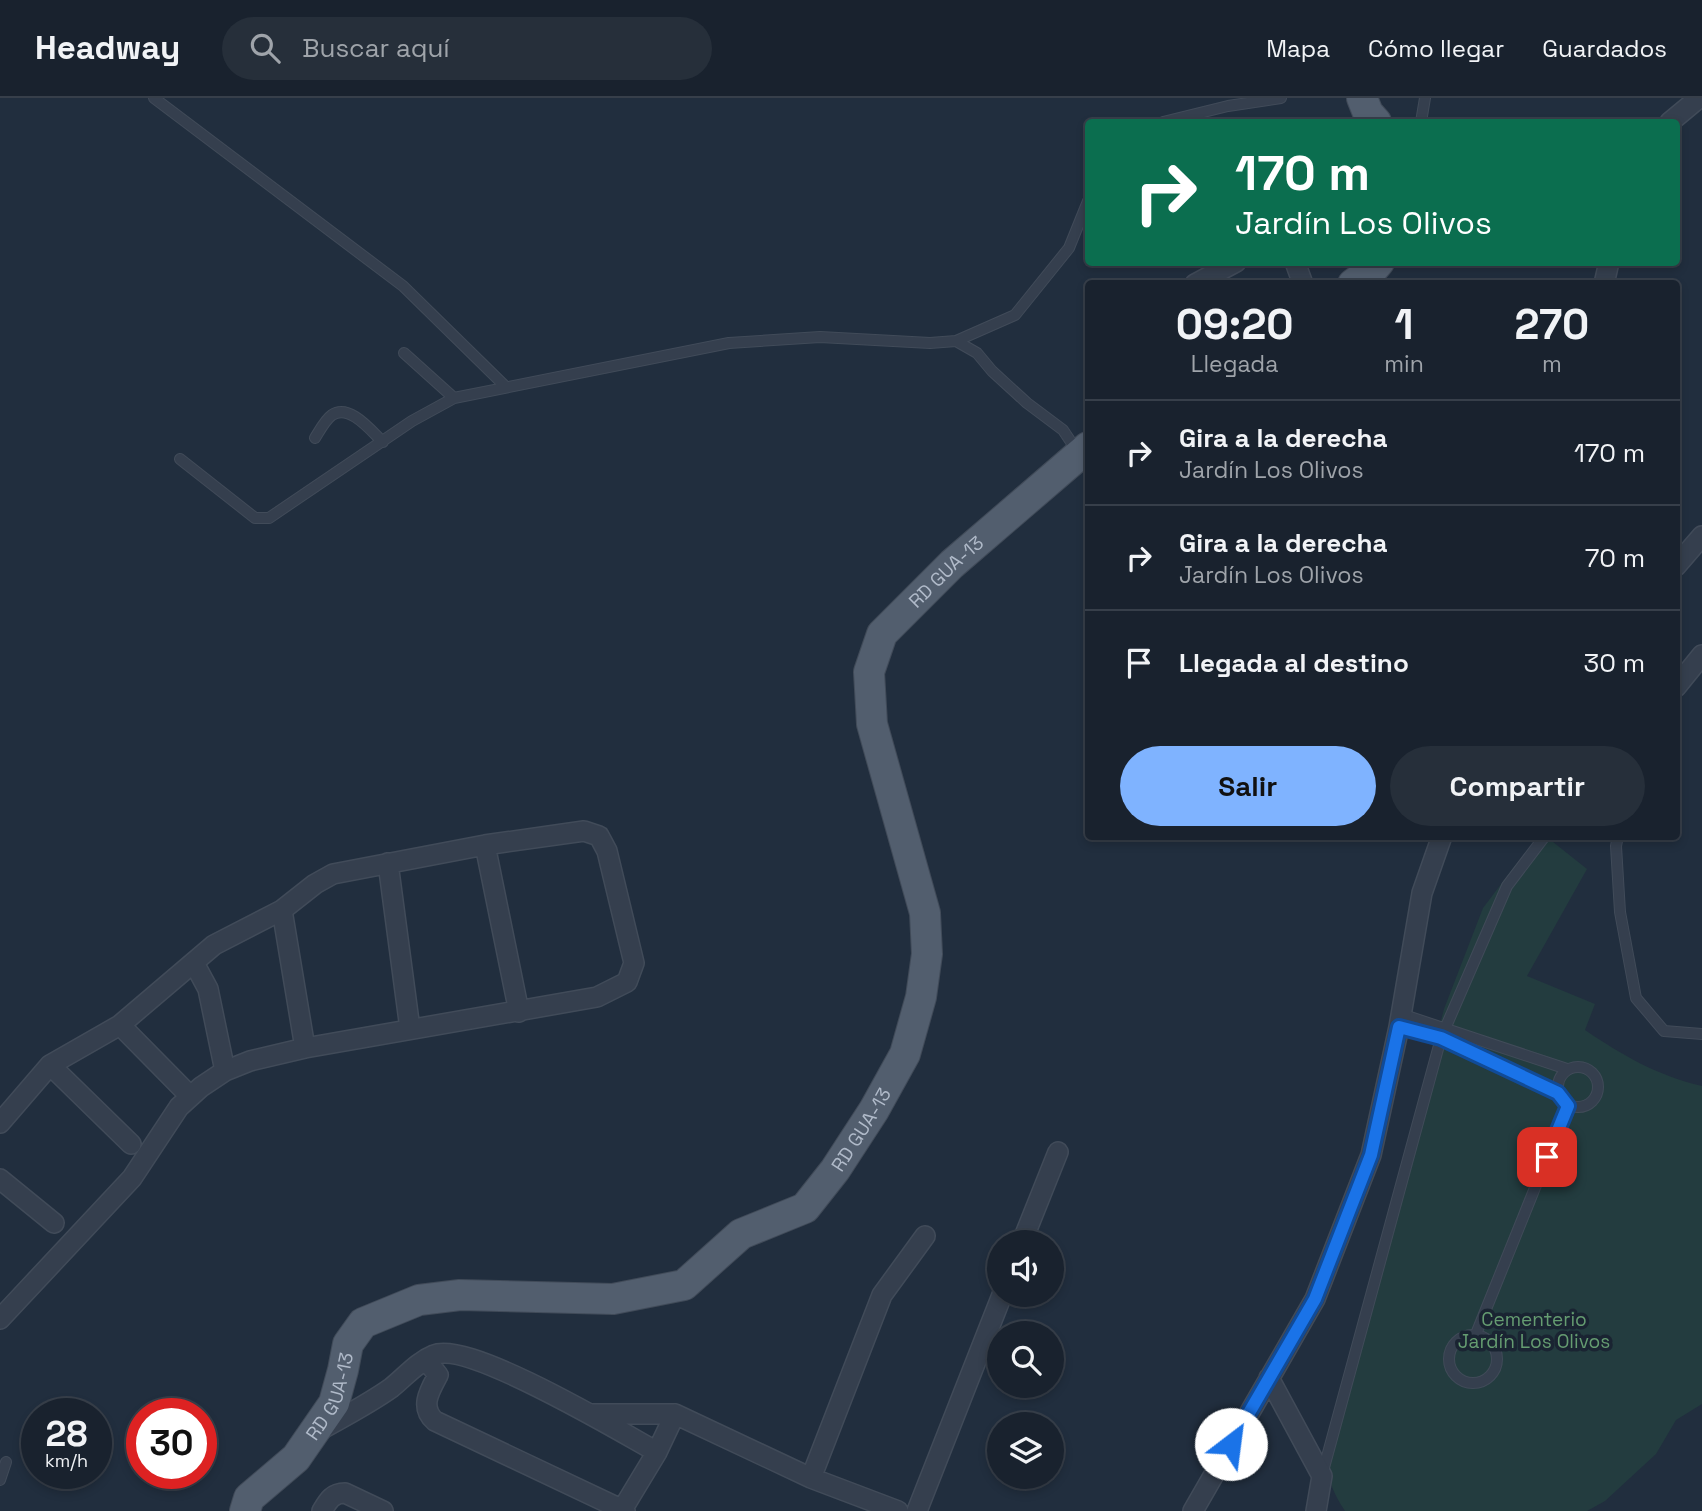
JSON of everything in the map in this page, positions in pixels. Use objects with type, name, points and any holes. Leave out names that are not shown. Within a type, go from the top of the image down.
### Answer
[{"type":"main road","points":[[1362,98],[1373,119]]},
{"type":"main road","points":[[1358,280],[1375,266]]},
{"type":"main road","name":"RD GUA-13","points":[[244,1511],[249,1498],[296,1458],[334,1403],[348,1344],[363,1322],[419,1300],[460,1295],[614,1299],[684,1285],[741,1234],[805,1208],[835,1170],[874,1110],[905,1054],[921,997],[927,954],[925,913],[872,724],[869,672],[882,634],[952,564],[1084,451]]},
{"type":"street","points":[[1674,119],[1699,98]]},
{"type":"street","points":[[1203,280],[1229,266]]},
{"type":"street","points":[[1680,561],[1702,536]]},
{"type":"street","points":[[1680,682],[1702,655]]},
{"type":"street","points":[[0,1124],[50,1065],[120,1025],[214,945],[282,910],[315,884],[333,874],[485,845],[584,831],[599,836],[607,851],[634,963],[627,982],[597,997],[305,1048],[250,1061],[225,1071],[190,1096],[170,1118],[132,1178],[0,1319]]},
{"type":"street","points":[[1193,1511],[1315,1299],[1371,1155],[1400,1021],[1422,893],[1441,840]]},
{"type":"street","points":[[485,845],[519,1012]]},
{"type":"street","points":[[388,863],[410,1029]]},
{"type":"street","points":[[282,910],[305,1048]]},
{"type":"street","points":[[194,963],[208,989],[225,1071]]},
{"type":"street","points":[[120,1025],[190,1096]]},
{"type":"street","points":[[50,1065],[131,1144]]},
{"type":"street","points":[[1027,1230],[1058,1152]]},
{"type":"street","points":[[0,1178],[54,1223]]},
{"type":"street","points":[[811,1478],[883,1295],[925,1236]]},
{"type":"street","points":[[917,1511],[997,1307]]},
{"type":"street","points":[[313,1435],[390,1388],[435,1354],[449,1354],[492,1366],[591,1414],[657,1452]]},
{"type":"street","points":[[426,1360],[438,1375],[426,1402],[430,1418],[624,1510],[675,1414]]},
{"type":"street","points":[[1269,1378],[1322,1476],[1316,1511]]},
{"type":"street","points":[[591,1414],[675,1414],[811,1478],[898,1511]]},
{"type":"street","points":[[322,1511],[329,1500],[345,1493],[383,1511]]},
{"type":"lane","points":[[154,98],[403,286],[506,387]]},
{"type":"lane","points":[[1175,119],[1228,106],[1281,98]]},
{"type":"lane","points":[[1421,119],[1424,98]]},
{"type":"lane","points":[[180,459],[255,518],[269,518],[412,421],[454,398],[729,343],[820,337],[930,344],[956,341],[1015,315],[1069,248],[1085,208]]},
{"type":"lane","points":[[956,341],[977,354],[1027,403],[1063,430],[1084,451]]},
{"type":"lane","points":[[404,353],[454,398]]},
{"type":"lane","points":[[315,438],[330,417],[338,412],[346,412],[383,442]]},
{"type":"lane","points":[[1322,1476],[1443,1033],[1507,886],[1542,840]]},
{"type":"lane","points":[[1617,840],[1620,912],[1636,998],[1664,1031],[1702,1034]]},
{"type":"lane","points":[[1400,1021],[1567,1069]]},
{"type":"lane","points":[[1443,1033],[1558,1093],[1568,1106],[1578,1108],[1588,1105],[1596,1098],[1599,1087],[1588,1069],[1577,1066],[1567,1069],[1559,1077],[1558,1093]]},
{"type":"lane","points":[[1476,1334],[1568,1106]]},
{"type":"lane","points":[[1476,1334],[1490,1341],[1497,1355],[1497,1363],[1489,1377],[1475,1383],[1459,1379],[1450,1366],[1450,1350],[1461,1337],[1476,1334]]},
{"type":"lane","points":[[0,1480],[6,1462]]},
{"type":"green space","name":"Cementerio Jardín Los Olivos","points":[[1546,840],[1551,840],[1587,869],[1527,976],[1595,1004],[1585,1030],[1613,1048],[1655,1070],[1702,1086],[1702,1404],[1676,1420],[1656,1454],[1605,1501],[1587,1511],[1345,1511],[1330,1479],[1331,1452],[1444,1009],[1483,908],[1517,863]]},
{"type":"route","points":[[1231,1444],[1315,1299],[1371,1155],[1399,1027],[1441,1038],[1558,1093],[1568,1106],[1547,1157]]}]
